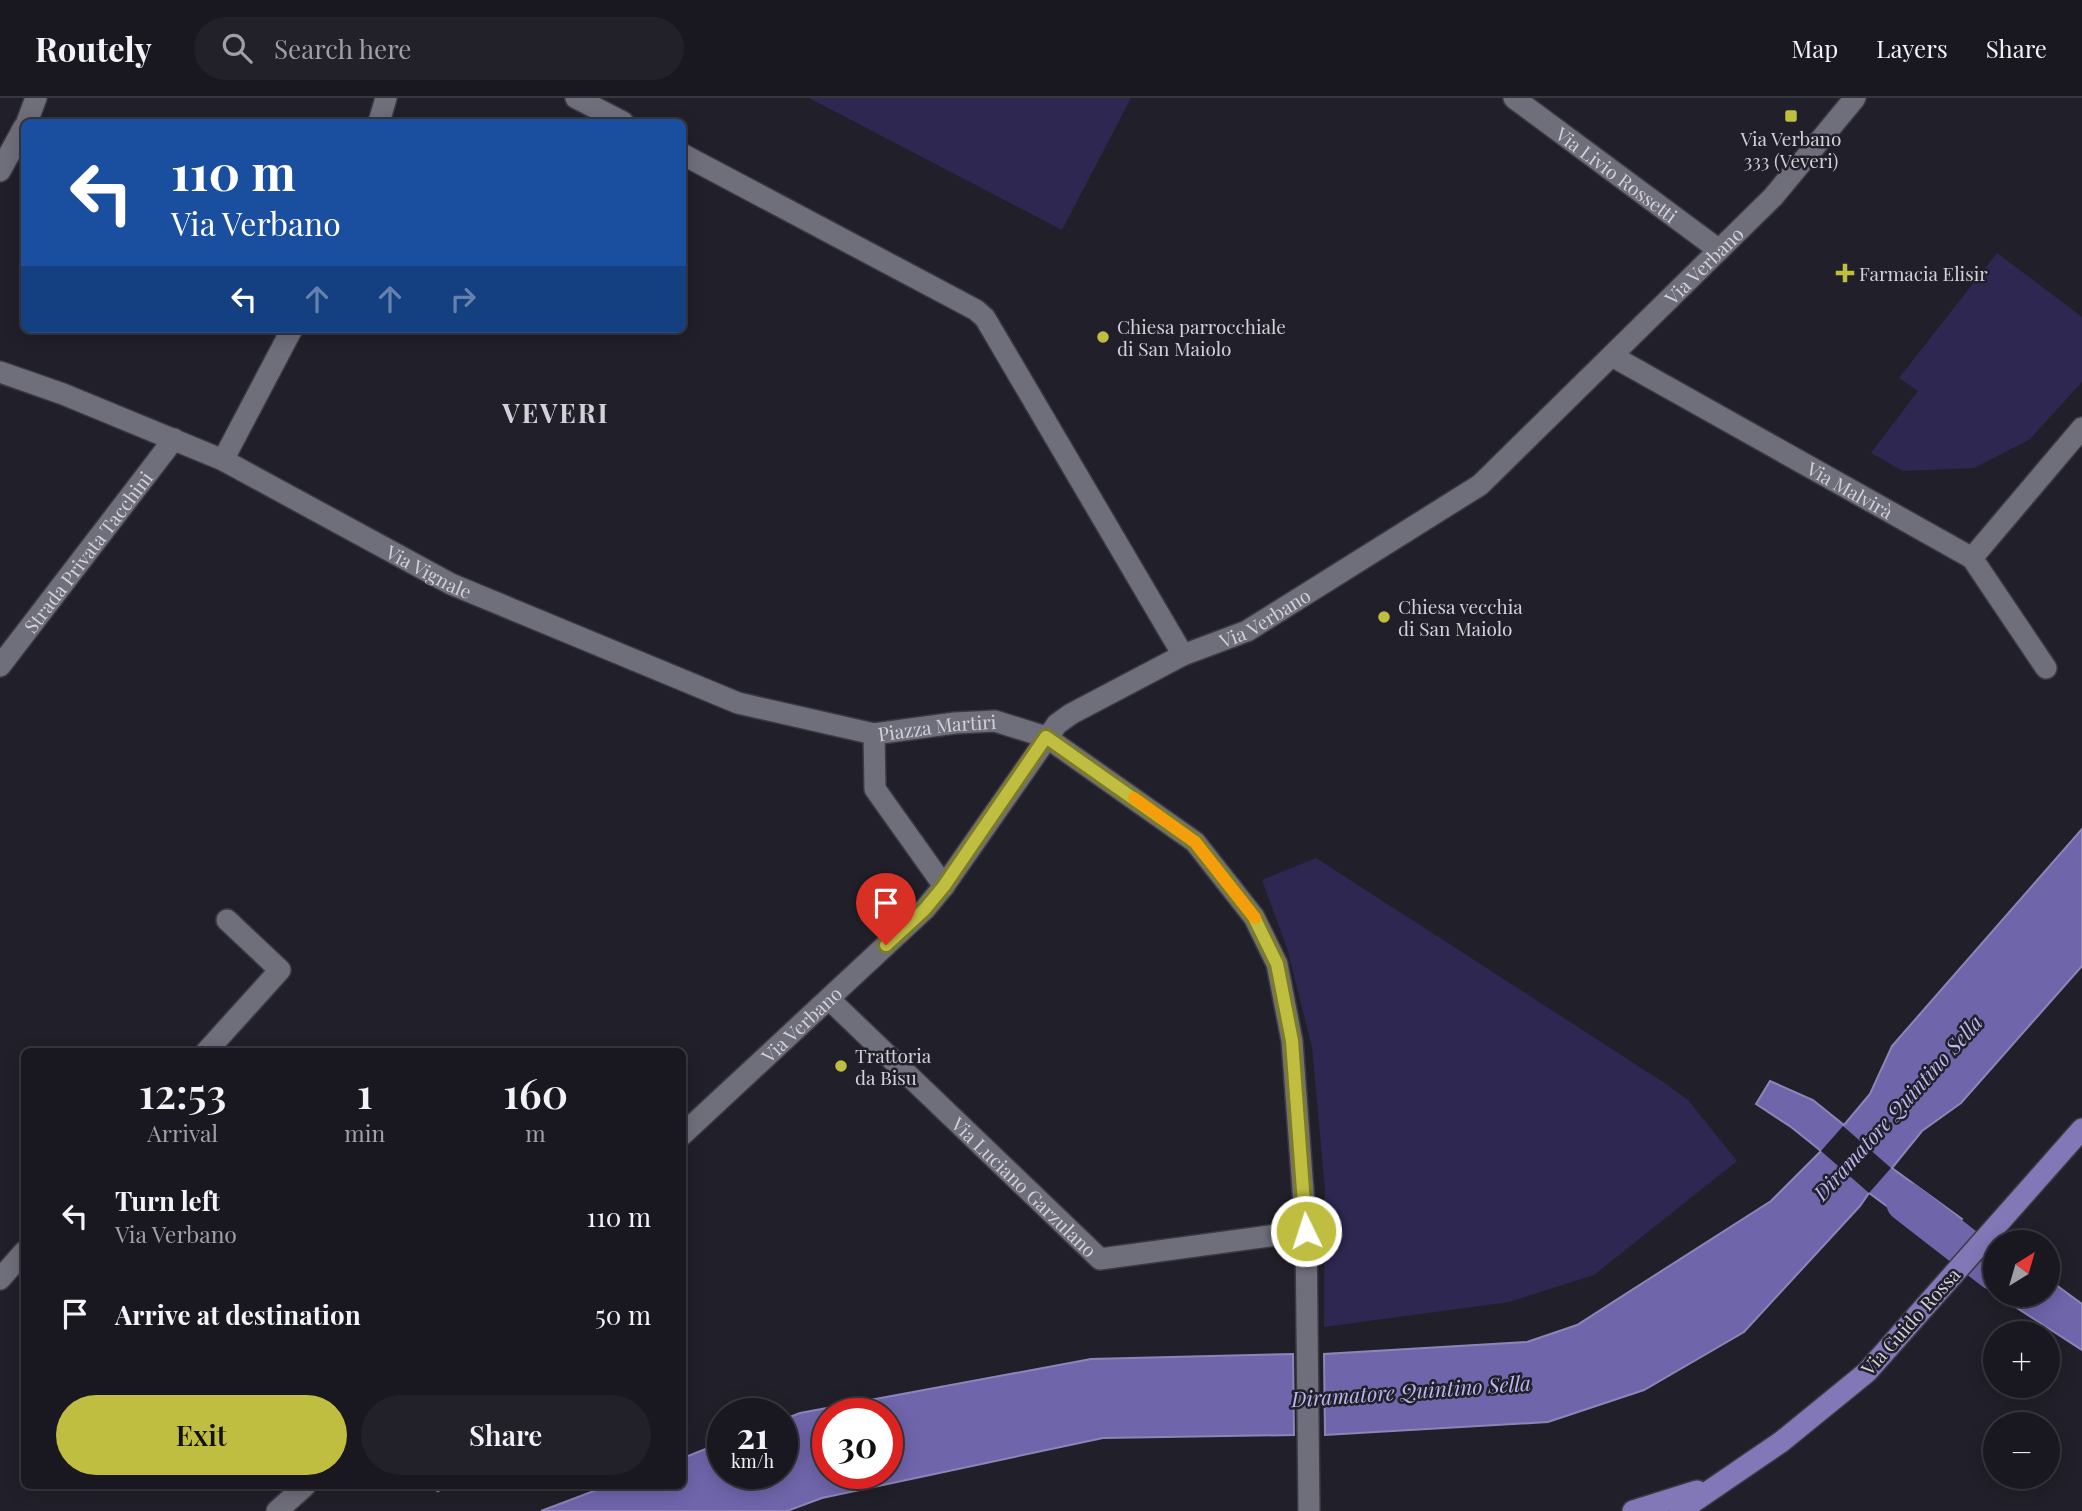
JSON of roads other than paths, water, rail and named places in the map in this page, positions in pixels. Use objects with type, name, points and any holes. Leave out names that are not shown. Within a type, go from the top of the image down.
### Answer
[{"type":"main road","name":"Via Guido Rossa","points":[[1681,1511],[1781,1442],[1867,1372],[2082,1129]]},
{"type":"main road","points":[[1633,1511],[1716,1485]]},
{"type":"street","points":[[28,119],[36,98]]},
{"type":"street","points":[[380,119],[386,98]]},
{"type":"street","points":[[576,98],[617,119]]},
{"type":"street","name":"Via Livio Rossetti","points":[[1514,98],[1719,250]]},
{"type":"street","name":"Via Verbano","points":[[686,1131],[925,909],[944,886],[1057,724],[1184,655],[1247,631],[1479,485],[1773,197],[1855,98]]},
{"type":"street","points":[[0,171],[21,132]]},
{"type":"street","points":[[686,156],[976,310],[985,318],[1184,655]]},
{"type":"street","points":[[223,460],[290,333]]},
{"type":"street","name":"Via Malvirà","points":[[1612,356],[1972,558],[2046,668]]},
{"type":"street","name":"Via Vignale","points":[[0,372],[63,394],[223,460],[464,589],[738,703],[874,733]]},
{"type":"street","points":[[1972,558],[2082,428]]},
{"type":"street","name":"Strada Privata Tacchini","points":[[0,666],[174,439]]},
{"type":"street","name":"Piazza Martiri","points":[[944,886],[875,789],[874,733],[955,723],[995,722],[1046,737],[1195,842],[1254,917],[1277,964],[1292,1041],[1306,1231],[1309,1511]]},
{"type":"street","points":[[210,1048],[280,970],[227,920]]},
{"type":"street","name":"Via Luciano Garzulano","points":[[829,999],[1100,1259],[1306,1231]]},
{"type":"street","points":[[0,1279],[21,1255]]},
{"type":"street","points":[[277,1511],[301,1489]]},
{"type":"water","name":"Diramatore Quintino Sella","points":[[2082,829],[2082,966],[1961,1103],[1922,1131],[1892,1168],[1962,1219],[1941,1246],[1869,1193],[1744,1332],[1644,1390],[1548,1422],[1325,1435],[1324,1354],[1527,1342],[1577,1325],[1771,1201],[1821,1151],[1756,1104],[1770,1081],[1813,1100],[1844,1125],[1870,1094],[1892,1046]]},
{"type":"water","points":[[2060,1288],[2082,1304],[2082,1350],[2060,1336],[2060,1321],[2037,1321],[2016,1307],[2060,1307]]},
{"type":"water","points":[[1293,1354],[1294,1435],[1103,1438],[903,1481],[903,1398],[881,1398],[1091,1359]]},
{"type":"water","points":[[812,1411],[812,1489],[864,1489],[822,1498],[787,1511],[541,1511],[599,1489],[686,1489],[686,1457],[707,1448],[707,1489],[798,1489],[798,1414]]},
{"type":"waterway","points":[[1906,1202],[1983,1262]]},
{"type":"place","name":"Via Verbano 333 (Veveri)","points":[[1791,116]]},
{"type":"place","name":"Farmacia Elisir","points":[[1845,273]]},
{"type":"place","name":"Chiesa parrocchiale di San Maiolo","points":[[1103,337]]},
{"type":"place","name":"Chiesa vecchia di San Maiolo","points":[[1384,617]]},
{"type":"place","name":"Trattoria da Bisu","points":[[841,1066]]},
{"type":"district","name":"VEVERI","points":[[556,412]]}]
